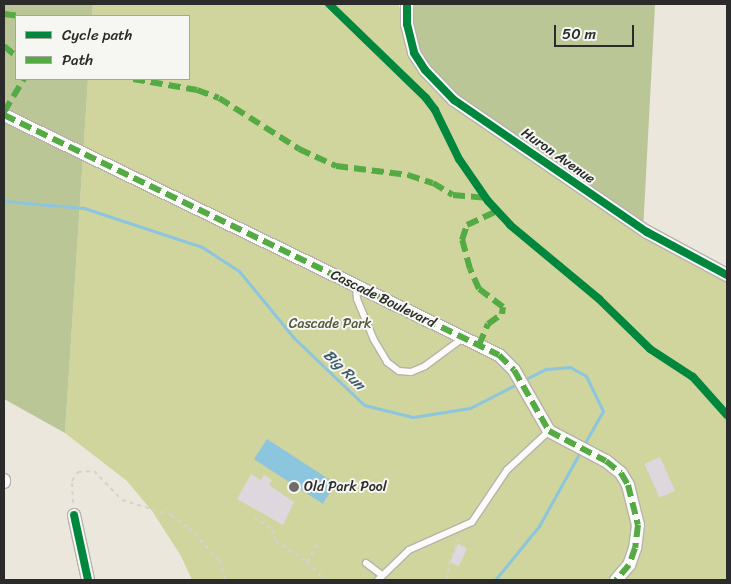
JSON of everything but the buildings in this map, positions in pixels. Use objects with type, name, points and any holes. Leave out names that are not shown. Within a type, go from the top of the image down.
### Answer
[{"type":"street","name":"Huron Avenue","points":[[398,4],[408,26]]},
{"type":"street","name":"Huron Avenue","points":[[407,4],[408,26],[414,53],[425,70],[454,100],[647,232],[727,274]]},
{"type":"street","name":"Cascade Boulevard","points":[[4,115],[499,355],[514,370],[530,401],[549,431],[606,461],[621,473],[628,485],[638,525],[635,548],[628,565],[616,580]]},
{"type":"street","points":[[74,516],[88,580]]},
{"type":"lane","points":[[356,286],[356,299],[374,340],[387,362],[399,371],[412,372],[425,366],[463,338]]},
{"type":"lane","points":[[366,563],[380,578],[409,550],[463,526],[478,515],[506,470],[549,431]]},
{"type":"path","points":[[74,516],[72,481],[78,472],[94,471],[122,500],[171,515],[189,528],[219,560],[226,580]]},
{"type":"path","points":[[254,518],[272,529],[275,542],[306,562],[325,580]]},
{"type":"path","points":[[447,580],[449,564],[463,526]]},
{"type":"path","points":[[306,562],[318,544]]},
{"type":"green space","points":[[4,4],[93,4],[92,15],[15,15],[15,80],[88,80],[65,433],[4,399]]},
{"type":"green space","name":"Cascade Park","points":[[93,4],[398,4],[404,16],[572,180],[727,275],[727,580],[192,580],[181,556],[152,511],[127,481],[65,433],[88,80],[190,80],[190,15],[92,15]]},
{"type":"green space","points":[[409,4],[655,5],[643,231],[454,100],[414,53]]},
{"type":"water","points":[[267,439],[336,484],[323,504],[254,459]]},
{"type":"waterway","name":"Big Run","points":[[4,201],[84,208],[202,247],[239,271],[294,338],[364,405],[413,417],[470,408],[519,383]]},
{"type":"waterway","name":"Big Run","points":[[524,380],[546,369],[570,367],[586,376],[603,411],[583,446]]},
{"type":"waterway","name":"Big Run","points":[[495,580],[539,526],[580,452]]},
{"type":"marked path","points":[[4,14],[15,15]]},
{"type":"marked path","points":[[4,46],[15,55]]},
{"type":"marked path","points":[[4,112],[23,80]]},
{"type":"marked path","points":[[139,80],[197,90],[219,98],[299,149],[336,166],[408,175],[433,183],[453,195],[486,198]]},
{"type":"marked path","points":[[4,115],[499,355],[514,370],[549,431],[606,461],[621,473],[628,485],[638,525],[635,548],[629,565],[616,580]]},
{"type":"marked path","points":[[479,345],[488,324],[502,314],[503,307],[479,289],[470,269],[462,240],[467,225],[497,211]]},
{"type":"cycle path","points":[[329,4],[426,98],[435,110],[459,159],[488,201],[510,225],[599,299],[650,349],[693,377],[727,415]]},
{"type":"cycle path","points":[[407,4],[407,24],[414,53],[425,70],[454,100],[647,232],[727,275]]},
{"type":"cycle path","points":[[74,515],[88,580]]},
{"type":"place","name":"Old Park Pool","points":[[294,487]]}]
